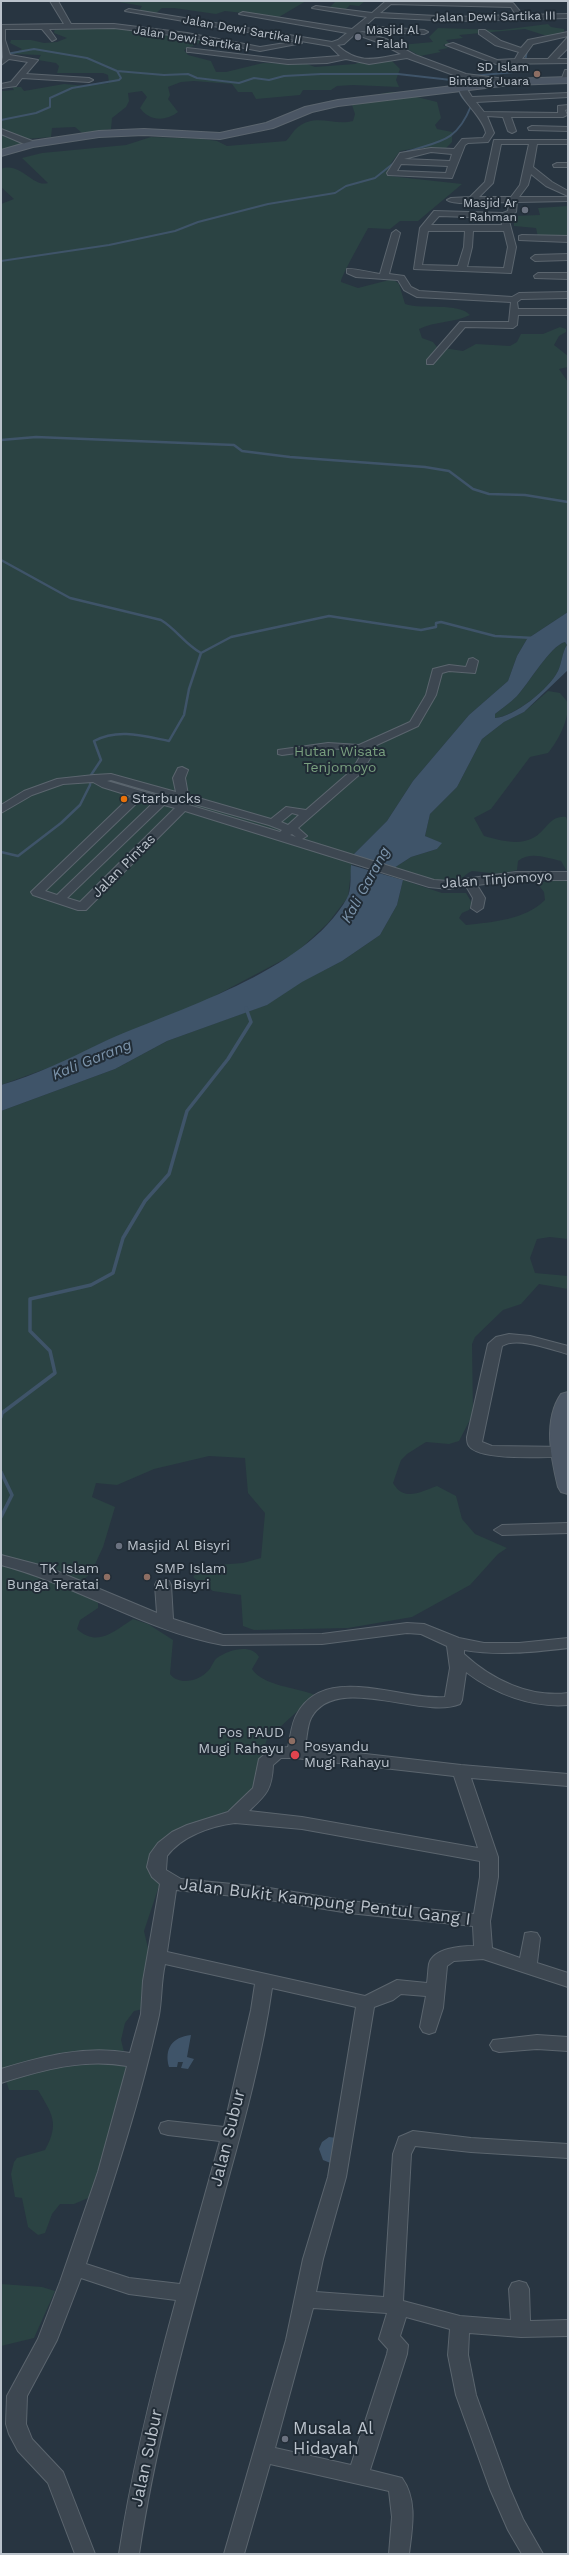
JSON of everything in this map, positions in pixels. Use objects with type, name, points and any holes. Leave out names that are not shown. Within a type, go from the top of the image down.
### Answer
[{"type":"main road","points":[[1,153],[32,144],[123,133],[220,136],[269,126],[322,106],[510,82],[566,78]]},
{"type":"main road","points":[[568,1398],[560,1423],[568,1487]]},
{"type":"street","points":[[54,1],[68,25]]},
{"type":"street","points":[[332,44],[341,42],[386,3],[401,2],[513,5],[522,18]]},
{"type":"street","name":"Jalan Dewi Sartika III","points":[[316,8],[372,15],[469,23],[522,18],[568,16]]},
{"type":"street","name":"Jalan Dewi Sartika II","points":[[129,10],[332,44]]},
{"type":"street","points":[[243,14],[355,29],[424,32]]},
{"type":"street","points":[[523,63],[524,51],[531,42],[568,34],[559,16]]},
{"type":"street","name":"Jalan Dewi Sartika I","points":[[6,54],[1,28],[68,25],[114,26],[187,35],[235,46],[264,49],[314,42]]},
{"type":"street","points":[[44,27],[52,39]]},
{"type":"street","points":[[355,29],[385,40],[423,61]]},
{"type":"street","points":[[482,32],[498,43],[524,51]]},
{"type":"street","points":[[549,62],[565,47],[568,39]]},
{"type":"street","points":[[385,40],[423,61],[469,76],[510,82]]},
{"type":"street","points":[[332,44],[346,57]]},
{"type":"street","points":[[450,45],[484,59],[523,63],[568,62]]},
{"type":"street","points":[[235,46],[242,49],[296,56],[297,62]]},
{"type":"street","points":[[226,56],[242,49]]},
{"type":"street","points":[[190,50],[226,56],[297,62],[346,57],[369,62],[410,55]]},
{"type":"street","points":[[1,63],[6,54],[34,60],[21,76],[11,85],[1,86]]},
{"type":"street","points":[[21,76],[89,80]]},
{"type":"street","points":[[458,88],[482,114],[490,133],[484,140],[466,141],[458,152],[449,175],[391,173],[403,155],[420,151],[458,152]]},
{"type":"street","points":[[468,100],[568,95]]},
{"type":"street","points":[[482,114],[564,115],[561,108],[568,107]]},
{"type":"street","points":[[506,114],[512,131]]},
{"type":"street","points":[[532,128],[568,129]]},
{"type":"street","points":[[1,132],[32,144]]},
{"type":"street","points":[[504,216],[512,247],[508,271],[417,267],[424,228],[437,213],[504,216],[512,212],[513,200],[524,185],[529,168],[533,142]]},
{"type":"street","points":[[471,201],[489,183],[496,143],[568,142]]},
{"type":"street","points":[[400,161],[453,164]]},
{"type":"street","points":[[557,165],[568,165]]},
{"type":"street","points":[[529,168],[549,184],[568,194]]},
{"type":"street","points":[[524,185],[549,184]]},
{"type":"street","points":[[451,200],[568,199]]},
{"type":"street","points":[[424,228],[507,228]]},
{"type":"street","points":[[462,269],[468,248],[469,228]]},
{"type":"street","points":[[384,276],[396,233]]},
{"type":"street","points":[[522,238],[568,239]]},
{"type":"street","points":[[535,258],[568,257]]},
{"type":"street","points":[[350,271],[356,274],[402,279],[407,288],[417,294],[514,300],[519,296],[568,295]]},
{"type":"street","points":[[538,276],[568,276]]},
{"type":"street","points":[[430,362],[463,324],[513,325],[514,300]]},
{"type":"street","points":[[514,312],[568,312]]},
{"type":"street","points":[[361,748],[414,724],[430,695],[437,671],[449,668],[471,671],[473,661]]},
{"type":"street","points":[[282,752],[349,745],[361,748],[366,754],[366,762],[354,776],[286,833]]},
{"type":"street","points":[[175,802],[179,778],[182,770]]},
{"type":"street","points":[[1,810],[28,793],[46,786],[91,778],[119,778],[175,802],[286,833]]},
{"type":"street","points":[[91,778],[106,785],[138,795],[273,823],[286,833]]},
{"type":"street","name":"Jalan Pintas","points":[[138,795],[37,892],[82,907],[175,802]]},
{"type":"street","name":"Jalan Pintas","points":[[59,899],[175,802]]},
{"type":"street","points":[[273,823],[290,809],[307,814]]},
{"type":"street","name":"Jalan Tinjomoyo","points":[[286,833],[334,855],[433,884],[469,882],[516,876],[568,876]]},
{"type":"street","points":[[469,882],[479,898],[477,908]]},
{"type":"street","points":[[564,1453],[490,1451],[481,1449],[475,1444],[474,1437],[482,1408],[495,1344],[498,1340],[511,1338],[568,1350]]},
{"type":"street","points":[[502,1530],[568,1528]]},
{"type":"street","points":[[1,1560],[42,1571],[135,1611],[208,1637],[237,1642],[322,1639],[407,1628],[424,1629],[456,1650],[466,1666],[488,1679],[533,1698],[547,1701],[568,1699]]},
{"type":"street","points":[[163,1585],[166,1621]]},
{"type":"street","points":[[456,1650],[470,1646],[501,1648],[568,1643]]},
{"type":"street","points":[[295,1752],[305,1714],[322,1699],[332,1694],[348,1692],[439,1703],[450,1702],[455,1696],[456,1650]]},
{"type":"street","points":[[233,1817],[260,1790],[264,1782],[265,1763],[269,1757],[277,1752],[295,1752],[461,1771],[568,1780]]},
{"type":"street","points":[[461,1771],[489,1857],[489,1877],[481,1921],[483,1952]]},
{"type":"street","points":[[233,1817],[271,1819],[399,1838],[489,1857]]},
{"type":"street","name":"Jalan Bukit Kampung Pentul Gang I","points":[[233,1817],[185,1832],[172,1840],[157,1859],[156,1867],[159,1876],[169,1882],[269,1894],[349,1907],[481,1921]]},
{"type":"street","points":[[85,2554],[56,2478],[25,2445],[16,2424],[17,2396],[47,2340],[74,2268],[107,2172],[150,2014],[152,1981],[158,1956],[169,1882]]},
{"type":"street","points":[[528,1968],[531,1938]]},
{"type":"street","points":[[429,2027],[434,2008],[438,1963],[443,1958],[483,1952],[568,1980]]},
{"type":"street","points":[[158,1956],[231,1971],[264,1981],[332,1994],[366,2003],[387,1995],[397,1987],[435,1990]]},
{"type":"street","name":"Jalan Subur","points":[[129,2554],[137,2500],[160,2393],[186,2293],[231,2135],[260,2010],[264,1981]]},
{"type":"street","points":[[234,2554],[296,2340],[313,2259],[337,2177],[366,2003]]},
{"type":"street","points":[[499,2045],[537,2042],[568,2044]]},
{"type":"street","points":[[1,2076],[38,2065],[92,2055],[111,2055],[138,2061]]},
{"type":"street","points":[[168,2128],[231,2135]]},
{"type":"street","points":[[358,2475],[397,2354],[398,2345],[389,2339],[396,2307],[402,2154],[406,2142],[413,2138],[471,2145],[568,2151]]},
{"type":"street","points":[[74,2268],[130,2286],[186,2293]]},
{"type":"street","points":[[519,2289],[521,2329]]},
{"type":"street","points":[[305,2299],[396,2307],[460,2324],[521,2329],[568,2328]]},
{"type":"street","points":[[460,2324],[458,2355],[466,2395],[500,2489],[515,2524],[533,2554]]},
{"type":"street","points":[[263,2454],[396,2484],[400,2489],[402,2501],[399,2554]]},
{"type":"green space","points":[[113,1],[306,1],[279,17],[225,11],[216,14],[174,8],[162,8],[155,14],[139,11],[142,6]]},
{"type":"green space","points":[[336,1],[365,1],[359,6],[350,5],[345,10],[328,9]]},
{"type":"green space","points":[[548,24],[551,27],[564,29],[564,34],[550,37],[525,29],[459,35],[463,38],[446,40],[450,44],[443,45],[448,48],[438,50],[441,52],[420,56],[400,45],[433,42],[429,37],[438,28],[501,30]]},
{"type":"green space","points":[[114,27],[204,41],[184,50],[188,55],[211,61],[216,72],[226,72],[263,63],[307,64],[315,67],[355,64],[366,59],[388,57],[400,69],[396,80],[399,87],[353,85],[337,86],[331,90],[303,90],[300,95],[256,99],[252,92],[238,92],[232,84],[194,81],[181,82],[168,87],[170,95],[168,99],[178,112],[163,119],[148,116],[140,108],[147,97],[142,91],[128,93],[129,101],[126,107],[112,118],[111,129],[82,133],[75,127],[52,128],[51,137],[27,139],[1,130],[1,91],[14,90],[12,87],[21,87],[24,91],[64,84],[87,86],[109,83],[108,75],[103,73],[57,73],[59,66],[56,63],[38,60],[41,55],[12,54],[22,49],[10,43],[11,40],[31,40],[44,43],[57,42],[67,38],[54,33],[55,28]]},
{"type":"green space","name":"Hutan Wisata Tenjomoyo","points":[[397,92],[437,102],[441,118],[435,125],[437,129],[452,132],[452,142],[445,149],[417,148],[400,151],[389,166],[389,176],[462,184],[418,221],[400,221],[390,229],[368,228],[348,265],[341,282],[358,288],[393,279],[399,284],[405,304],[413,306],[449,307],[465,311],[470,315],[464,318],[425,326],[419,329],[422,338],[433,342],[437,347],[463,351],[476,344],[510,346],[517,342],[521,334],[543,334],[560,327],[566,329],[566,332],[559,336],[554,345],[568,356],[568,367],[559,369],[568,382],[568,612],[527,639],[517,656],[508,681],[469,715],[413,781],[387,821],[353,855],[348,897],[328,923],[296,953],[192,1008],[101,1043],[70,1060],[1,1085],[1,204],[14,199],[1,187],[1,169],[8,168],[20,171],[42,184],[48,183],[22,158],[42,153],[126,145],[151,137],[203,139],[217,141],[227,146],[286,141],[298,127],[305,123],[318,120],[339,122],[353,121],[355,114],[352,105],[359,104],[383,93]]},
{"type":"green space","points":[[1,135],[25,143],[1,150]]},
{"type":"green space","points":[[568,206],[568,237],[538,237],[536,228],[514,226],[514,216],[540,215],[538,208]]},
{"type":"green space","points":[[565,642],[567,645],[558,671],[547,686],[521,707],[503,716],[495,718],[495,714],[517,696],[553,650]]},
{"type":"green space","points":[[548,691],[560,693],[568,703],[565,723],[555,743],[548,753],[530,757],[491,809],[474,818],[484,836],[521,842],[533,838],[552,821],[560,817],[566,817],[568,822],[568,873],[561,861],[533,856],[528,856],[518,861],[517,870],[500,874],[472,871],[460,879],[443,882],[435,881],[394,868],[411,857],[437,849],[441,843],[425,836],[430,814],[457,787],[482,739],[504,722],[524,712]]},
{"type":"green space","points":[[568,875],[568,1239],[550,1237],[537,1239],[530,1258],[535,1273],[568,1276],[568,1289],[539,1284],[521,1304],[503,1310],[475,1337],[472,1344],[473,1414],[459,1441],[449,1444],[426,1442],[407,1454],[401,1460],[393,1483],[397,1489],[407,1494],[419,1493],[437,1486],[456,1496],[462,1519],[475,1534],[507,1548],[498,1554],[470,1585],[412,1617],[348,1628],[254,1630],[243,1626],[241,1595],[213,1591],[193,1577],[203,1566],[243,1563],[261,1558],[265,1513],[248,1493],[245,1458],[209,1456],[154,1469],[117,1485],[96,1483],[92,1497],[115,1507],[103,1547],[91,1573],[80,1583],[98,1603],[98,1608],[80,1620],[77,1629],[85,1635],[99,1637],[106,1636],[133,1619],[148,1624],[173,1640],[170,1674],[178,1680],[184,1681],[194,1680],[200,1677],[209,1669],[216,1659],[227,1652],[239,1649],[251,1650],[259,1657],[252,1669],[257,1675],[271,1683],[315,1695],[267,1739],[261,1757],[262,1777],[236,1807],[167,1839],[165,1868],[144,1931],[150,1957],[164,1977],[159,1988],[158,2006],[134,2011],[125,2023],[121,2040],[130,2076],[95,2195],[74,2204],[60,2204],[52,2214],[45,2233],[38,2235],[28,2227],[22,2198],[15,2197],[11,2174],[14,2162],[17,2158],[45,2150],[52,2133],[52,2119],[50,2112],[38,2090],[9,2090],[1,2065],[1,1111],[115,1069],[167,1041],[266,1005],[301,982],[342,961],[380,935],[397,905],[403,880],[442,893],[466,893],[472,903],[469,910],[462,913],[459,918],[466,925],[508,919],[528,912],[545,900],[544,892],[537,883],[564,878]]},
{"type":"green space","points":[[1,2284],[42,2287],[55,2291],[34,2338],[1,2346]]},
{"type":"water","points":[[568,612],[568,670],[524,712],[504,722],[482,739],[457,787],[430,814],[425,836],[442,843],[437,849],[411,857],[394,868],[353,855],[387,821],[413,781],[469,715],[508,681],[517,656],[527,639]],"holes":[[[565,642],[567,645],[558,671],[547,686],[530,701],[512,713],[495,718],[495,714],[517,696],[546,657],[559,645]]]},
{"type":"water","name":"Kali Garang","points":[[351,865],[403,880],[397,905],[380,935],[342,961],[302,982],[267,1005],[167,1041],[115,1069],[1,1111],[1,1085],[39,1072],[131,1030],[201,1002],[271,968],[302,948],[328,924],[349,895]]},
{"type":"water","points":[[191,2035],[187,2057],[194,2059],[188,2069],[181,2068],[183,2062],[178,2062],[177,2067],[169,2067],[168,2055],[171,2045],[179,2038]]},
{"type":"water","points":[[329,2137],[337,2138],[333,2164],[323,2160],[319,2149],[322,2142]]},
{"type":"waterway","points":[[1,55],[34,49],[87,58],[117,71]]},
{"type":"waterway","points":[[473,76],[514,72],[524,67],[527,50]]},
{"type":"waterway","points":[[1,120],[36,113],[50,107],[50,98],[72,88],[119,80],[121,78],[117,71]]},
{"type":"waterway","points":[[117,71],[164,75],[188,74],[197,78],[239,83],[254,78],[269,80],[284,76],[321,74],[398,74],[460,81]]},
{"type":"waterway","points":[[460,81],[467,77]]},
{"type":"waterway","points":[[403,153],[436,143],[452,134],[459,128],[471,106],[463,98],[460,92],[460,81]]},
{"type":"waterway","points":[[1,261],[109,245],[175,231],[198,222],[268,204],[335,193],[346,186],[375,178],[395,162]]},
{"type":"waterway","points":[[1,440],[36,437],[234,445],[242,451],[290,457],[425,467],[449,471],[473,489],[489,494],[525,495],[568,502]]},
{"type":"waterway","points":[[1,560],[70,598],[161,620],[201,653]]},
{"type":"waterway","points":[[201,653],[231,637],[329,616],[421,630],[436,627],[436,623],[441,622],[495,636],[534,638]]},
{"type":"waterway","points":[[1,852],[18,856],[61,823],[80,805],[90,785],[91,775],[101,760],[94,741],[103,737],[122,734],[141,735],[169,741],[184,715],[189,689],[201,653]]},
{"type":"waterway","points":[[1,1417],[2,1413],[55,1373],[50,1351],[30,1331],[30,1299],[91,1285],[113,1273],[123,1238],[145,1201],[169,1174],[187,1111],[228,1059],[251,1022],[246,1008]]},
{"type":"waterway","points":[[1,1472],[12,1495],[1,1517]]},
{"type":"place","name":"Masjid Al - Falah","points":[[358,37]]},
{"type":"place","name":"SD Islam Bintang Juara","points":[[537,74]]},
{"type":"place","name":"Masjid Ar - Rahman","points":[[525,210]]},
{"type":"place","name":"Starbucks","points":[[124,799]]},
{"type":"place","name":"Masjid Al Bisyri","points":[[119,1546]]},
{"type":"place","name":"TK Islam Bunga Teratai","points":[[107,1577]]},
{"type":"place","name":"SMP Islam Al Bisyri","points":[[147,1577]]},
{"type":"place","name":"Pos PAUD Mugi Rahayu","points":[[292,1741]]},
{"type":"place","name":"Posyandu Mugi Rahayu","points":[[295,1755]]},
{"type":"place","name":"Musala Al Hidayah","points":[[285,2439]]}]
